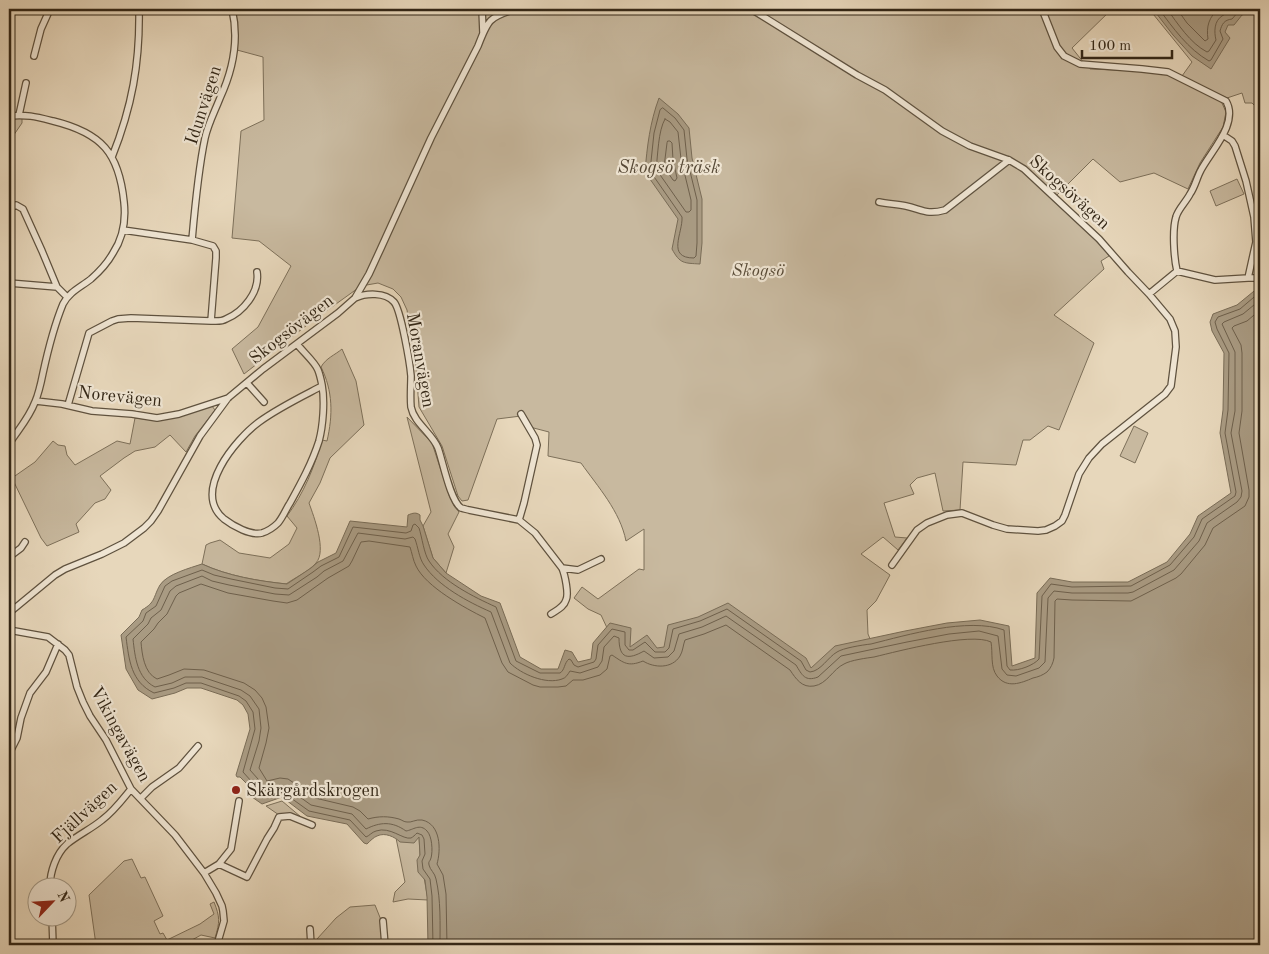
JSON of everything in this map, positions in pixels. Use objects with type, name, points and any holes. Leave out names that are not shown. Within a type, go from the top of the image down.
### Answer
[{"type":"street","points":[[34,56],[41,29],[50,9]]},
{"type":"street","points":[[112,157],[122,132],[134,83],[139,9]]},
{"type":"street","name":"Idunvägen","points":[[192,240],[197,184],[205,138],[233,60],[235,34],[232,9]]},
{"type":"street","points":[[482,9],[483,33]]},
{"type":"street","name":"Skogsövägen","points":[[9,612],[62,570],[124,543],[151,521],[166,498],[200,436],[228,398],[355,298],[373,266],[431,138],[490,20],[494,16],[516,9]]},
{"type":"street","name":"Skogsövägen","points":[[751,9],[856,75],[885,90],[949,135],[970,146],[1009,160],[1024,168],[1103,243],[1170,319],[1175,331],[1176,347],[1171,386],[1166,394],[1102,444],[1089,458],[1079,474],[1062,521],[1046,530],[1021,530],[992,525],[962,513],[946,515],[927,523],[917,530],[892,565]]},
{"type":"street","points":[[1042,9],[1057,47],[1064,56],[1080,64],[1142,68],[1168,72],[1226,101],[1229,106],[1230,118],[1223,135],[1176,216],[1174,257],[1177,271]]},
{"type":"street","points":[[19,115],[26,83]]},
{"type":"street","points":[[9,116],[26,115],[77,128],[96,139],[116,163],[122,184],[124,209],[123,230],[114,252],[92,278],[67,297],[55,325],[36,401],[27,419],[9,444]]},
{"type":"street","points":[[1223,135],[1235,146],[1246,180],[1254,217],[1256,242],[1248,278]]},
{"type":"street","points":[[879,202],[907,206],[924,212],[945,210],[1009,160]]},
{"type":"street","points":[[9,208],[16,205],[23,209],[57,287],[67,297]]},
{"type":"street","points":[[123,230],[192,240],[213,246],[216,251],[211,321]]},
{"type":"street","points":[[1177,271],[1215,280],[1260,278]]},
{"type":"street","points":[[1149,294],[1177,271]]},
{"type":"street","points":[[68,405],[88,336],[94,330],[118,319],[131,318],[226,320],[250,300],[257,286],[258,272]]},
{"type":"street","points":[[9,284],[57,287]]},
{"type":"street","name":"Moranvägen","points":[[355,298],[362,294],[377,295],[389,299],[397,306],[411,375],[411,407],[417,420],[435,441],[449,485],[457,503],[462,508],[469,510],[519,520]]},
{"type":"street","points":[[297,344],[318,369],[322,386],[324,406],[319,440],[305,476],[279,522],[266,531],[262,533],[246,532],[223,519],[218,514],[212,500],[212,491],[215,478],[228,454],[261,421],[322,386]]},
{"type":"street","points":[[247,383],[264,402]]},
{"type":"street","name":"Norevägen","points":[[36,401],[68,405],[92,411],[157,418],[179,414],[228,398]]},
{"type":"street","points":[[521,414],[537,445],[519,520],[535,533],[565,574],[567,599],[562,607],[551,614]]},
{"type":"street","points":[[9,557],[21,548],[25,542]]},
{"type":"street","points":[[562,568],[578,570],[601,559]]},
{"type":"street","points":[[9,630],[48,637],[58,644],[46,672],[30,693],[21,718],[17,738],[9,754]]},
{"type":"street","name":"Vikingavägen","points":[[58,644],[69,655],[83,702],[106,740],[131,789],[175,835],[204,873],[216,893],[224,912],[224,921],[217,945]]},
{"type":"street","points":[[141,798],[152,787],[179,768],[198,746]]},
{"type":"street","name":"Fjällvägen","points":[[52,876],[60,852],[112,812],[131,789]]},
{"type":"street","points":[[204,873],[218,864],[231,849],[239,801]]},
{"type":"street","points":[[218,864],[247,877],[279,817],[290,816],[312,825]]},
{"type":"street","points":[[383,921],[385,945]]},
{"type":"street","points":[[52,926],[53,945]]},
{"type":"street","points":[[310,930],[311,945]]},
{"type":"green space","name":"Skogsö","points":[[235,9],[1112,9],[1072,48],[1084,63],[1090,63],[1090,69],[1138,71],[1170,75],[1216,98],[1222,103],[1226,112],[1223,127],[1200,163],[1188,189],[1154,173],[1120,182],[1093,159],[1053,199],[1105,249],[1109,256],[1101,261],[1104,269],[1054,315],[1094,343],[1059,430],[1048,426],[1030,440],[1023,440],[1016,465],[963,462],[960,510],[943,511],[935,473],[917,478],[910,485],[914,494],[884,503],[895,537],[907,538],[898,550],[883,537],[861,554],[890,575],[876,601],[867,610],[868,634],[922,762],[711,851],[601,615],[588,609],[574,598],[582,587],[598,599],[639,569],[644,570],[644,529],[626,541],[614,509],[581,463],[548,456],[549,432],[526,426],[521,416],[497,419],[468,500],[462,501],[458,496],[442,446],[419,407],[416,368],[407,310],[401,297],[393,289],[378,283],[361,286],[244,374],[232,349],[258,327],[291,266],[259,241],[232,238],[241,131],[264,120],[263,57],[237,50],[238,29]]},
{"type":"green space","points":[[1149,9],[1260,9],[1260,111],[1252,103],[1245,103],[1242,93],[1227,98],[1182,76],[1192,62]]},
{"type":"green space","points":[[22,118],[22,123],[9,142],[9,119]]},
{"type":"green space","points":[[1237,179],[1244,194],[1216,206],[1210,191]]},
{"type":"green space","points":[[342,349],[356,381],[364,425],[330,458],[320,483],[309,503],[320,542],[319,558],[316,563],[306,572],[286,584],[222,572],[202,564],[206,545],[220,540],[239,553],[270,558],[289,544],[297,528],[287,516],[312,470],[322,440],[327,441],[329,431],[330,394],[321,367],[328,359]]},
{"type":"green space","points":[[212,406],[215,410],[195,436],[186,452],[170,435],[155,447],[135,451],[100,476],[111,490],[105,499],[95,503],[76,524],[79,532],[47,546],[41,538],[12,478],[35,462],[53,441],[58,445],[65,446],[67,455],[75,465],[117,441],[130,444],[135,418],[153,420],[173,418]]},
{"type":"green space","points":[[407,417],[432,443],[449,495],[459,512],[448,534],[454,547],[446,573],[433,558],[423,526],[431,512]]},
{"type":"green space","points":[[1134,426],[1148,433],[1135,463],[1120,456]]},
{"type":"green space","points":[[282,801],[301,817],[279,815],[266,806]]},
{"type":"green space","points":[[419,836],[420,855],[428,900],[408,899],[393,902],[395,892],[405,882],[396,838]]},
{"type":"green space","points":[[132,859],[141,878],[145,877],[163,916],[154,921],[160,934],[163,933],[167,940],[200,924],[214,914],[210,904],[214,902],[219,920],[215,938],[201,935],[183,945],[96,945],[89,895],[124,861]]},
{"type":"green space","points":[[375,905],[381,920],[382,945],[316,945],[317,939],[336,918],[350,907]]},
{"type":"water","points":[[1153,9],[1257,9],[1242,15],[1234,25],[1228,25],[1225,32],[1230,38],[1211,69],[1192,56]]},
{"type":"water","name":"Skogsö träsk","points":[[659,98],[678,114],[689,128],[692,158],[702,199],[700,264],[683,262],[672,249],[678,219],[645,172],[649,135]]},
{"type":"water","points":[[1259,287],[1260,945],[428,945],[425,880],[418,872],[417,860],[420,855],[419,837],[414,843],[400,842],[390,836],[380,835],[367,844],[347,824],[307,816],[282,797],[262,804],[252,797],[248,785],[236,775],[250,729],[248,714],[243,705],[237,700],[201,688],[187,688],[152,699],[138,690],[126,669],[121,635],[139,617],[142,610],[152,602],[163,581],[173,575],[202,564],[222,572],[243,577],[287,584],[318,562],[336,553],[350,521],[407,527],[408,515],[414,513],[420,515],[433,558],[446,573],[481,596],[500,603],[520,657],[541,669],[558,669],[565,650],[572,652],[578,662],[591,659],[593,643],[610,623],[631,628],[630,647],[647,635],[657,648],[664,647],[668,625],[698,617],[728,603],[806,658],[811,668],[835,646],[947,623],[980,620],[1009,626],[1012,666],[1035,658],[1037,593],[1050,578],[1072,582],[1128,582],[1167,562],[1190,534],[1198,516],[1231,493],[1220,433],[1223,410],[1224,353],[1212,331],[1210,322],[1213,314],[1237,305]]},
{"type":"place","name":"Skärgårdskrogen","points":[[236,790]]}]
